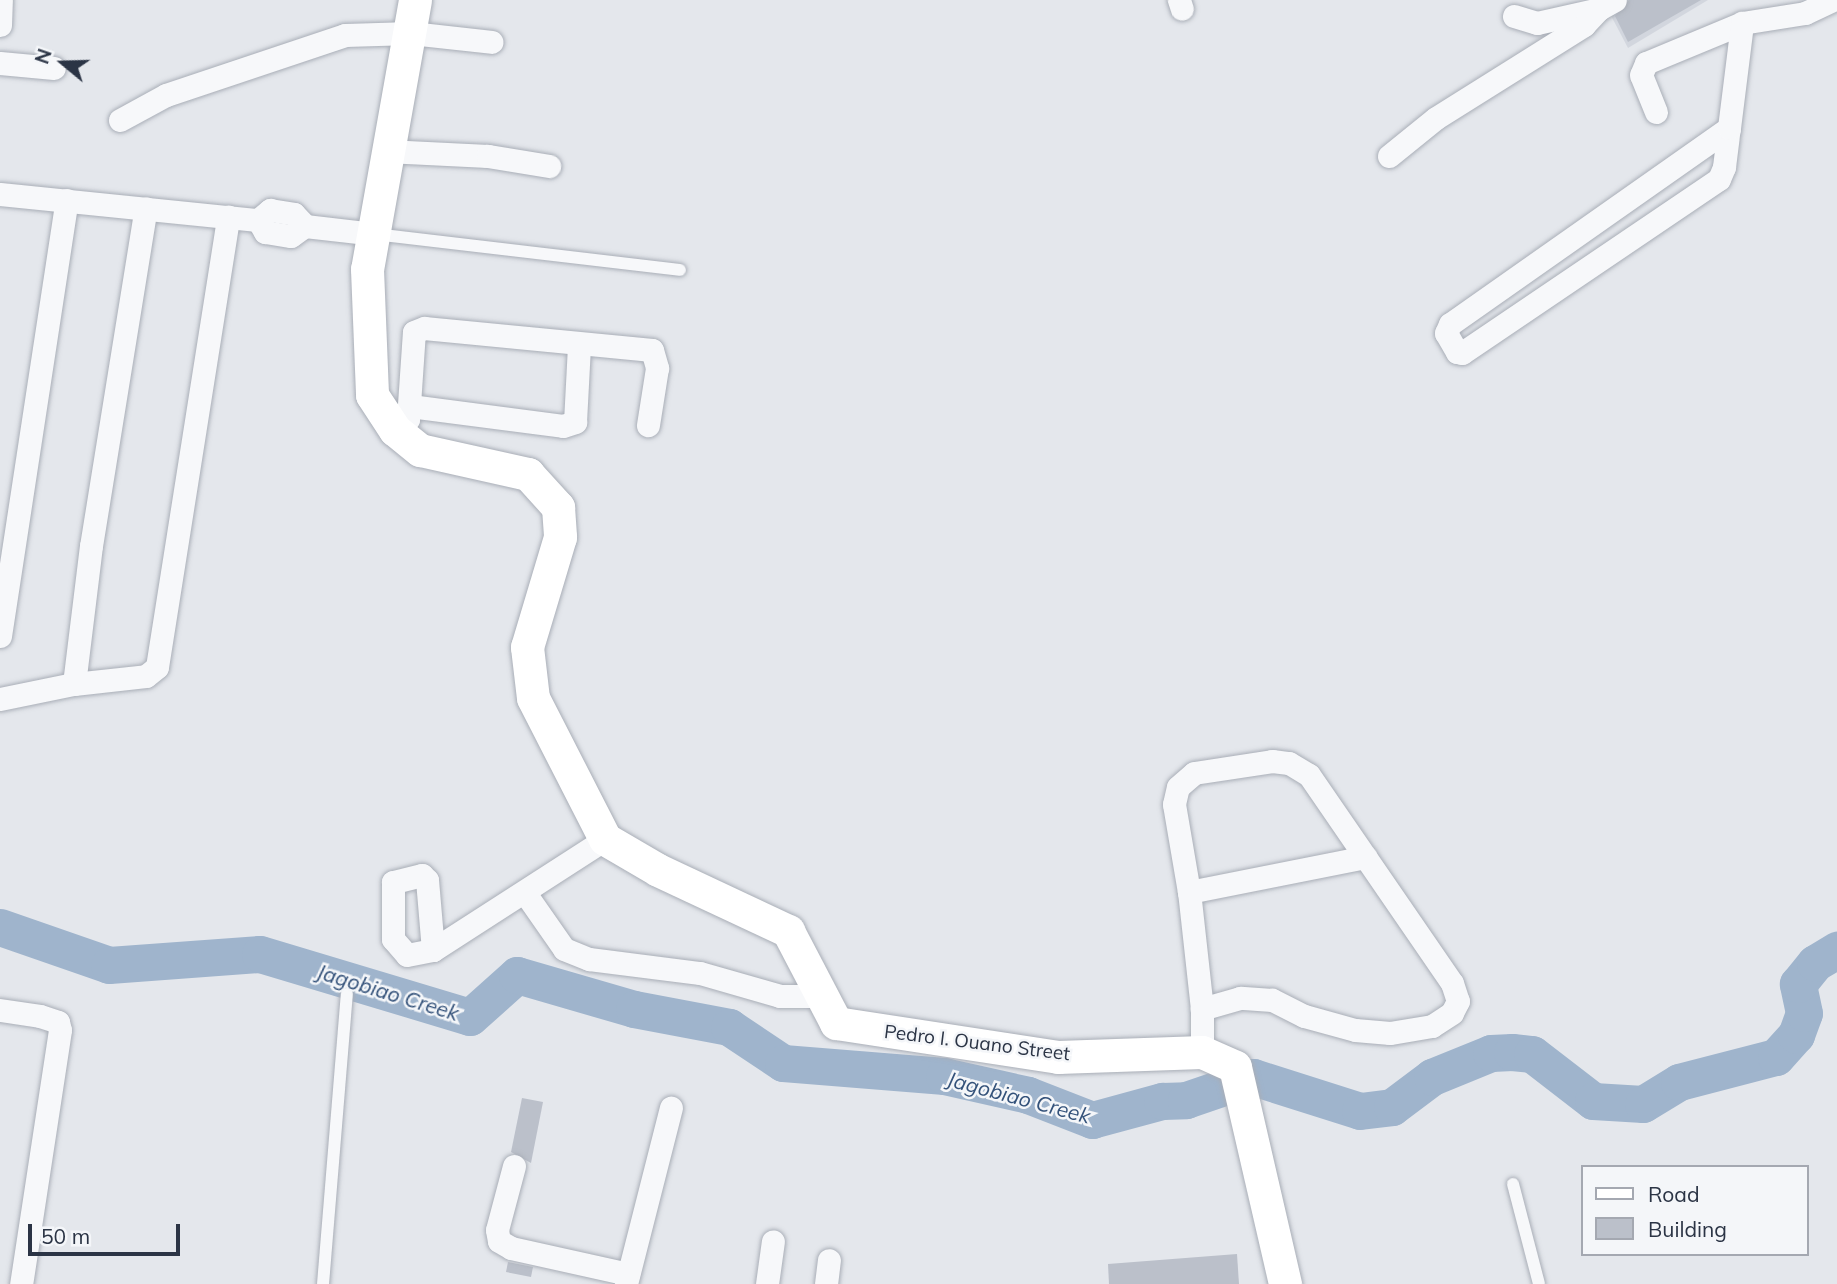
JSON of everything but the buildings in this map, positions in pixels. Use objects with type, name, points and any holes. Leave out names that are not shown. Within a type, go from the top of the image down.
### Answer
[{"type":"street","points":[[0,24],[1,0]]},
{"type":"street","points":[[415,0],[411,33],[386,151],[367,270],[372,395],[402,418],[420,450],[527,474],[558,507],[560,537],[527,647],[533,698],[605,839],[433,950]]},
{"type":"street","points":[[1656,111],[1641,75],[1646,63],[1742,23],[1805,13],[1833,0]]},
{"type":"street","points":[[1514,16],[1537,23],[1607,5]]},
{"type":"street","points":[[1389,156],[1436,118],[1584,25],[1607,5]]},
{"type":"street","points":[[1729,128],[1450,324],[1446,333],[1457,352],[1462,353],[1719,179],[1729,128],[1742,23]]},
{"type":"street","points":[[120,120],[166,95],[345,35],[411,33],[492,42]]},
{"type":"street","points":[[0,63],[54,68]]},
{"type":"street","points":[[386,151],[488,156],[549,166]]},
{"type":"street","points":[[0,194],[258,220],[270,210],[294,214],[304,226],[374,234]]},
{"type":"street","points":[[0,636],[67,200]]},
{"type":"street","points":[[74,684],[91,546],[146,208]]},
{"type":"street","points":[[0,699],[74,684],[146,676],[157,667],[228,218]]},
{"type":"street","points":[[402,418],[414,332],[424,328],[652,350],[657,368],[648,425]]},
{"type":"street","points":[[402,418],[563,426],[575,422],[579,345]]},
{"type":"street","points":[[1202,1009],[1240,998],[1272,1000],[1304,1016],[1355,1030],[1390,1033],[1432,1026],[1452,1013],[1458,1002],[1452,983],[1310,775],[1289,763],[1272,761],[1194,773],[1178,787],[1174,804],[1189,891],[1202,1009],[1202,1052]]},
{"type":"street","name":"Pedro I. Ouano Street","points":[[605,839],[658,870],[788,931],[797,942],[818,996],[836,1023],[1058,1057],[1202,1052],[1238,1079],[1285,1284]]},
{"type":"street","points":[[1189,891],[1366,858]]},
{"type":"street","points":[[525,893],[564,949],[589,959],[700,973],[780,996],[818,996]]},
{"type":"street","points":[[0,1010],[40,1016],[58,1022],[60,1030],[21,1284]]},
{"type":"street","points":[[514,1166],[497,1230],[499,1241],[511,1248],[627,1279],[671,1108]]},
{"type":"street","points":[[767,1284],[773,1241]]},
{"type":"street","points":[[826,1284],[829,1260]]},
{"type":"lane","points":[[374,234],[680,270]]},
{"type":"lane","points":[[323,1284],[347,995]]},
{"type":"lane","points":[[1513,1184],[1539,1284]]},
{"type":"shaded area","points":[[1623,0],[1708,0],[1628,48],[1607,8]]},
{"type":"waterway","name":"Jagobiao Creek","points":[[0,927],[109,965],[260,954],[470,1017],[517,975],[634,1009],[729,1027],[783,1063],[944,1076],[1028,1095],[1092,1120],[1162,1101],[1186,1100],[1253,1077],[1360,1111],[1392,1107],[1432,1077],[1491,1053],[1512,1052],[1532,1054],[1593,1101],[1643,1104],[1679,1082],[1776,1057],[1796,1035],[1804,1013],[1798,984],[1815,963],[1837,950]]}]
